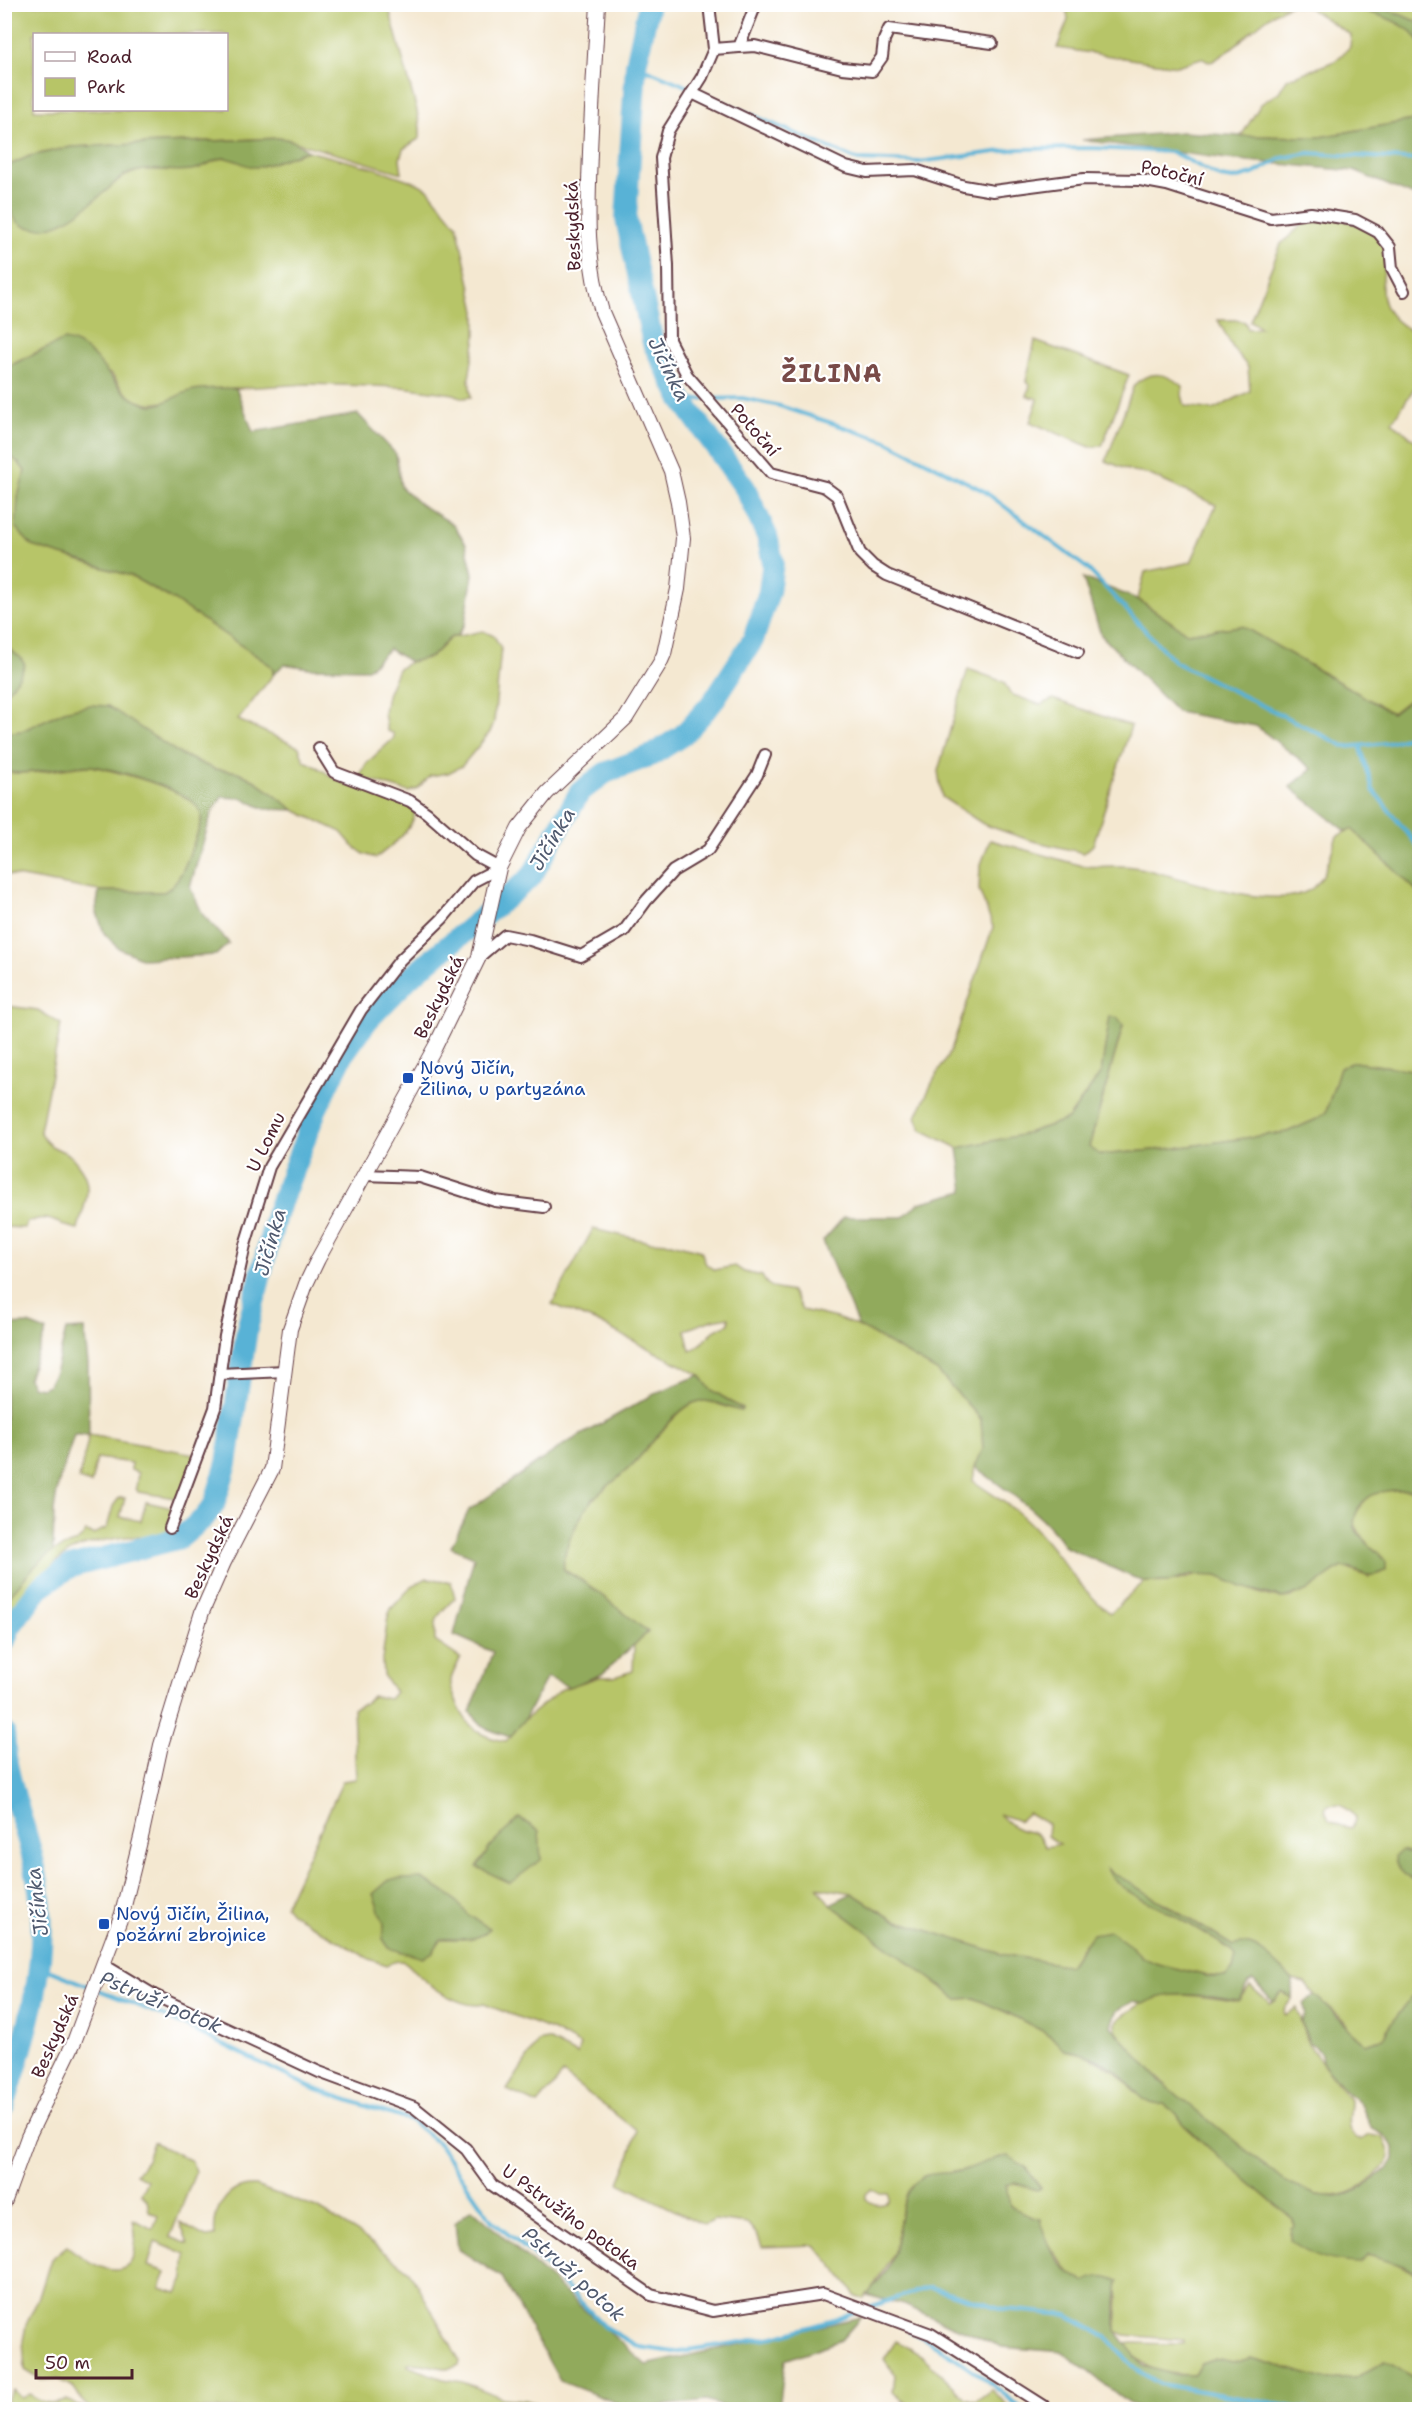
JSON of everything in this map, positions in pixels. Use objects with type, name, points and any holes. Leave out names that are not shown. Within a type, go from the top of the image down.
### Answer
[{"type":"street","name":"Beskydská","points":[[4,2203],[28,2137],[74,2042],[91,2000],[125,1902],[161,1745],[202,1612],[224,1562],[272,1469],[291,1329],[306,1284],[435,1047],[480,952],[499,868],[519,828],[547,793],[616,729],[644,690],[664,654],[678,589],[683,538],[678,502],[671,471],[602,312],[588,252],[598,4]]},
{"type":"street","name":"Potoční","points":[[709,4],[714,49],[702,77],[668,131],[661,158],[669,340],[687,375],[771,473],[825,487],[837,496],[854,542],[860,553],[873,566],[887,575],[1078,652]]},
{"type":"street","points":[[739,47],[756,4]]},
{"type":"street","points":[[714,49],[755,46],[842,68],[872,71],[882,57],[884,40],[889,29],[992,43]]},
{"type":"street","name":"Potoční","points":[[692,93],[846,167],[867,172],[915,170],[964,186],[993,190],[1084,179],[1140,180],[1167,185],[1271,218],[1311,213],[1355,220],[1378,232],[1390,247],[1392,268],[1404,291]]},
{"type":"street","points":[[319,748],[334,772],[410,801],[475,855],[499,868]]},
{"type":"street","points":[[480,952],[505,935],[530,940],[581,956],[624,931],[646,901],[673,872],[708,850],[757,775],[765,755]]},
{"type":"street","name":"U Lomu","points":[[170,1528],[215,1408],[225,1336],[245,1245],[269,1167],[361,1010],[400,960],[442,919],[474,881],[499,868]]},
{"type":"street","points":[[364,1174],[420,1177],[495,1201],[544,1207]]},
{"type":"street","points":[[220,1374],[285,1371]]},
{"type":"street","name":"U Pstružího potoka","points":[[102,1970],[319,2072],[414,2107],[466,2149],[492,2185],[651,2295],[713,2312],[823,2294],[931,2334],[1044,2406]]},
{"type":"green space","points":[[1066,4],[1291,5],[1261,23],[1222,56],[1211,62],[1201,58],[1177,66],[1057,48],[1068,20]]},
{"type":"green space","points":[[5,5],[388,5],[420,128],[420,138],[403,149],[400,159],[402,173],[281,138],[71,147],[30,156],[5,167]]},
{"type":"green space","points":[[1293,5],[1336,5],[1357,8],[1395,22],[1414,35],[1420,42],[1419,119],[1320,137],[1241,136],[1261,104],[1279,92],[1287,79],[1335,61],[1350,47],[1351,35],[1309,8]]},
{"type":"green space","points":[[1338,5],[1376,5],[1419,22],[1419,42],[1405,27],[1395,22]]},
{"type":"green space","points":[[1376,5],[1419,5],[1419,22]]},
{"type":"green space","points":[[1419,119],[1419,198],[1354,171],[1227,159],[1082,140],[1182,132],[1241,136],[1320,137]]},
{"type":"green space","points":[[282,138],[293,141],[308,151],[256,167],[225,158],[217,159],[200,168],[187,170],[133,172],[119,179],[80,212],[59,224],[48,227],[27,227],[20,223],[14,217],[7,201],[5,167],[30,156],[71,147]]},
{"type":"green space","points":[[308,151],[378,169],[417,183],[428,189],[457,225],[476,311],[476,336],[469,378],[471,397],[463,398],[454,394],[401,387],[308,384],[191,391],[165,402],[148,404],[134,400],[111,374],[41,350],[5,368],[4,192],[13,214],[23,226],[63,222],[122,177],[135,172],[150,168],[195,169],[227,158],[268,164]]},
{"type":"green space","points":[[1332,217],[1366,228],[1376,234],[1384,244],[1386,255],[1382,295],[1387,309],[1398,322],[1419,335],[1419,385],[1417,384],[1392,422],[1419,444],[1419,692],[1392,713],[1242,626],[1187,633],[1138,599],[1145,572],[1191,562],[1216,505],[1148,474],[1133,472],[1106,461],[1134,385],[1146,377],[1158,375],[1171,378],[1183,386],[1182,395],[1185,406],[1213,410],[1250,391],[1248,367],[1234,350],[1218,320],[1245,322],[1248,329],[1261,328],[1250,321],[1281,244],[1302,225]]},
{"type":"green space","points":[[64,340],[88,351],[123,391],[146,404],[163,403],[195,390],[236,388],[253,432],[358,414],[396,454],[401,487],[421,505],[453,524],[466,544],[473,574],[465,623],[458,635],[450,638],[431,657],[410,662],[389,649],[368,669],[309,668],[284,664],[273,675],[270,665],[172,599],[131,576],[32,546],[16,528],[18,497],[25,471],[5,452],[5,368]]},
{"type":"green space","points":[[1035,341],[1129,375],[1102,446],[1090,447],[1030,422],[1038,399],[1027,396],[1030,385],[1026,381]]},
{"type":"green space","points":[[4,452],[19,463],[25,471],[18,497],[32,546],[131,576],[172,599],[270,665],[273,675],[238,720],[299,747],[304,761],[340,781],[393,797],[409,806],[415,813],[413,820],[399,838],[376,858],[364,854],[353,846],[341,832],[294,810],[257,782],[238,772],[214,769],[180,754],[141,729],[40,722],[22,731],[5,733],[5,694],[11,650],[5,646]]},
{"type":"green space","points":[[1083,578],[1137,599],[1187,633],[1242,626],[1392,713],[1419,692],[1419,893],[1352,829],[1346,831],[1290,787],[1312,769],[1256,726],[1177,712],[1101,635]]},
{"type":"green space","points":[[483,631],[494,636],[501,648],[494,722],[490,732],[462,766],[448,773],[430,776],[417,789],[409,792],[359,777],[366,764],[394,738],[393,733],[387,731],[384,713],[387,695],[398,669],[410,662],[431,657],[450,638]]},
{"type":"green space","points":[[5,646],[20,657],[25,665],[17,680],[5,694]]},
{"type":"green space","points":[[968,669],[1004,682],[1010,694],[1041,705],[1053,699],[1131,726],[1093,845],[1084,853],[1029,840],[983,824],[942,797],[938,771]]},
{"type":"green space","points":[[90,705],[108,706],[180,754],[214,769],[238,772],[257,782],[294,810],[265,809],[241,798],[222,797],[212,812],[190,887],[203,915],[229,943],[216,955],[143,959],[118,948],[104,933],[96,910],[99,891],[164,892],[171,887],[180,875],[201,824],[200,811],[194,803],[151,782],[91,766],[5,772],[5,733],[22,731],[64,711]]},
{"type":"green space","points":[[92,766],[170,789],[196,804],[201,813],[200,825],[179,877],[165,892],[99,891],[5,874],[5,772],[27,773]]},
{"type":"green space","points":[[1352,829],[1419,893],[1419,1071],[1354,1062],[1340,1067],[1326,1112],[1317,1119],[1287,1132],[1176,1148],[1099,1155],[1089,1147],[1123,1026],[1110,1017],[1101,1073],[1068,1119],[1021,1135],[958,1148],[922,1130],[916,1117],[951,1050],[993,927],[979,890],[980,867],[990,840],[1083,866],[1133,867],[1227,891],[1253,896],[1278,897],[1299,895],[1315,886],[1326,869],[1337,836]]},
{"type":"green space","points":[[5,988],[7,1006],[38,1010],[61,1024],[40,1131],[48,1143],[72,1157],[85,1176],[86,1198],[78,1229],[41,1218],[26,1223],[25,1228],[5,1227]]},
{"type":"green space","points":[[1110,1016],[1118,1018],[1123,1025],[1089,1147],[1100,1155],[1176,1148],[1287,1132],[1317,1119],[1326,1112],[1340,1067],[1354,1062],[1419,1071],[1419,1489],[1391,1490],[1374,1494],[1361,1505],[1354,1523],[1363,1539],[1386,1562],[1386,1570],[1369,1575],[1343,1567],[1306,1592],[1282,1598],[1242,1587],[1217,1576],[1191,1575],[1169,1582],[1144,1582],[1065,1547],[1036,1514],[975,1467],[983,1449],[981,1419],[937,1371],[858,1326],[823,1241],[844,1217],[903,1217],[919,1203],[964,1191],[958,1148],[1021,1135],[1068,1119],[1101,1073]]},
{"type":"green space","points":[[593,1229],[650,1242],[671,1243],[701,1251],[706,1264],[714,1270],[735,1266],[744,1272],[762,1276],[771,1286],[792,1292],[802,1310],[858,1326],[937,1371],[981,1419],[983,1449],[975,1467],[973,1481],[1025,1518],[1081,1585],[1110,1613],[1144,1582],[1167,1582],[1198,1575],[1210,1575],[1272,1597],[1282,1598],[1298,1595],[1343,1567],[1369,1577],[1362,1537],[1353,1521],[1358,1509],[1364,1501],[1379,1492],[1419,1489],[1419,1857],[1412,1854],[1410,1879],[1419,1883],[1419,1987],[1387,2030],[1384,2038],[1366,2044],[1357,2038],[1339,2016],[1314,1995],[1305,1983],[1293,1980],[1254,1947],[1233,1946],[1161,1901],[1133,1894],[1166,1910],[1232,1950],[1236,1957],[1233,1969],[1225,1977],[1170,1968],[1149,1961],[1132,1947],[1084,1944],[1069,1966],[1001,1954],[892,1919],[852,1893],[817,1887],[830,1904],[958,1999],[974,1998],[1008,2013],[1050,2035],[1064,2050],[1086,2054],[1115,2071],[1137,2093],[1164,2104],[1177,2114],[1184,2125],[1219,2157],[1293,2219],[1295,2226],[1291,2228],[1290,2235],[1390,2261],[1419,2275],[1419,2380],[1385,2361],[1355,2378],[1328,2380],[1251,2358],[1233,2363],[1214,2359],[1201,2363],[1194,2375],[1163,2372],[1146,2365],[1125,2343],[1184,2344],[1183,2340],[1125,2335],[1116,2331],[1118,2298],[1116,2288],[1084,2282],[1071,2274],[1043,2238],[1041,2219],[1010,2207],[1006,2186],[1015,2183],[1037,2190],[1041,2187],[1025,2167],[1000,2157],[963,2170],[924,2176],[904,2201],[894,2252],[872,2289],[863,2299],[856,2297],[815,2245],[762,2247],[758,2236],[748,2224],[714,2220],[704,2225],[619,2183],[637,2131],[563,2074],[538,2104],[507,2090],[538,2042],[548,2040],[577,2055],[581,2046],[554,2031],[484,2004],[475,2005],[456,2000],[428,1983],[402,1961],[386,1965],[369,1959],[291,1913],[285,1906],[343,1781],[356,1779],[353,1708],[366,1703],[372,1696],[389,1699],[395,1692],[383,1675],[382,1660],[388,1616],[391,1609],[412,1586],[427,1578],[451,1582],[455,1598],[438,1616],[435,1641],[460,1658],[451,1680],[454,1695],[470,1725],[489,1737],[506,1741],[524,1720],[562,1689],[599,1677],[614,1677],[633,1671],[634,1645],[648,1632],[586,1583],[564,1570],[565,1552],[569,1542],[590,1502],[630,1467],[672,1420],[689,1405],[706,1401],[740,1411],[742,1409],[710,1389],[700,1375],[597,1322],[552,1304]],"holes":[[[729,1317],[729,1324],[716,1330],[690,1351],[685,1330],[712,1320]],[[1340,1804],[1356,1817],[1352,1828],[1329,1820],[1325,1811],[1327,1805]],[[1028,1813],[1048,1824],[1047,1836],[1060,1844],[1046,1847],[1035,1833],[1019,1830],[999,1814],[1019,1821]],[[872,2189],[880,2194],[889,2194],[889,2201],[880,2205],[875,2204],[866,2199],[866,2194]]]},
{"type":"green space","points":[[28,1324],[46,1331],[28,1378],[32,1386],[41,1388],[48,1385],[56,1370],[66,1330],[84,1329],[88,1363],[89,1435],[74,1435],[58,1485],[54,1511],[53,1551],[34,1567],[5,1601],[5,1325]]},
{"type":"green space","points":[[700,1375],[710,1389],[742,1409],[741,1411],[713,1402],[701,1401],[681,1411],[630,1467],[590,1502],[573,1532],[565,1553],[564,1570],[586,1583],[648,1632],[602,1674],[569,1687],[547,1677],[524,1720],[510,1737],[485,1728],[470,1712],[493,1652],[454,1635],[474,1557],[451,1547],[469,1510],[565,1444],[658,1392]]},
{"type":"green space","points":[[89,1435],[195,1454],[181,1495],[175,1498],[138,1492],[136,1488],[138,1473],[131,1470],[131,1463],[97,1458],[91,1484],[79,1479]]},
{"type":"green space","points":[[119,1498],[125,1498],[120,1517],[141,1521],[146,1502],[173,1508],[167,1532],[162,1538],[125,1537],[73,1550],[41,1577],[5,1624],[5,1601],[32,1570],[50,1553],[75,1542],[86,1532],[93,1534],[107,1528],[113,1506]]},
{"type":"green space","points":[[519,1818],[539,1831],[541,1860],[510,1883],[477,1867],[490,1847]]},
{"type":"green space","points":[[1401,1851],[1419,1857],[1419,1883],[1407,1876],[1397,1865],[1395,1856]]},
{"type":"green space","points":[[1107,1869],[1233,1946],[1250,1945],[1258,1949],[1293,1980],[1292,1998],[1281,1992],[1273,2002],[1253,1980],[1248,1983],[1239,2001],[1178,1995],[1165,1996],[1143,2004],[1134,2001],[1116,2011],[1111,2026],[1160,2081],[1287,2183],[1317,2195],[1337,2197],[1358,2190],[1389,2168],[1394,2159],[1394,2147],[1384,2135],[1371,2128],[1362,2105],[1346,2091],[1322,2062],[1321,2054],[1314,2045],[1309,2043],[1301,2021],[1305,2013],[1304,2004],[1314,1995],[1366,2044],[1384,2038],[1387,2030],[1419,1987],[1419,2275],[1403,2266],[1369,2255],[1359,2263],[1340,2261],[1322,2257],[1298,2246],[1290,2240],[1291,2228],[1295,2226],[1293,2219],[1219,2157],[1184,2125],[1177,2114],[1164,2104],[1149,2102],[1137,2094],[1110,2066],[1091,2057],[1064,2050],[1050,2035],[1008,2013],[974,1998],[958,1999],[830,1904],[852,1893],[892,1919],[1001,1954],[1069,1966],[1092,1934],[1110,1931],[1142,1957],[1155,1963],[1211,1977],[1225,1977],[1233,1969],[1236,1957],[1232,1950],[1125,1889],[1118,1884]]},
{"type":"green space","points":[[422,1878],[452,1897],[470,1916],[489,1928],[485,1933],[474,1938],[441,1939],[433,1952],[423,1958],[389,1948],[383,1939],[384,1924],[373,1894],[389,1880]]},
{"type":"green space","points":[[1250,1986],[1270,2003],[1274,2002],[1281,1992],[1292,1998],[1284,2010],[1285,2015],[1297,2008],[1305,2036],[1312,2049],[1350,2100],[1348,2123],[1351,2133],[1361,2140],[1370,2135],[1383,2137],[1390,2154],[1388,2162],[1370,2181],[1357,2189],[1343,2195],[1327,2196],[1306,2192],[1285,2182],[1221,2133],[1165,2085],[1124,2043],[1116,2029],[1116,2023],[1121,2017],[1153,1998],[1186,1995],[1238,2002]]},
{"type":"green space","points":[[153,2142],[192,2161],[195,2173],[170,2237],[188,2244],[180,2223],[206,2237],[215,2236],[216,2217],[223,2201],[229,2194],[245,2187],[255,2186],[319,2209],[357,2232],[409,2271],[460,2361],[459,2365],[448,2368],[414,2363],[408,2366],[443,2379],[463,2382],[503,2398],[526,2400],[553,2409],[91,2409],[72,2386],[57,2379],[41,2380],[25,2370],[23,2341],[26,2325],[39,2297],[51,2259],[67,2246],[96,2265],[120,2270],[128,2265],[133,2256],[135,2241],[133,2219],[153,2229],[158,2216],[149,2211],[147,2200],[141,2194],[147,2180],[136,2174],[147,2160]],"holes":[[[155,2242],[186,2254],[184,2278],[177,2293],[160,2288],[166,2272],[148,2266]]]},
{"type":"green space","points":[[1009,2156],[1025,2167],[1041,2188],[1037,2190],[1015,2183],[1006,2185],[1010,2206],[1041,2219],[1050,2248],[1060,2263],[1075,2276],[1084,2282],[1101,2277],[1119,2281],[1116,2298],[1116,2331],[1143,2366],[1176,2375],[1194,2375],[1201,2363],[1214,2359],[1233,2363],[1251,2358],[1328,2380],[1355,2378],[1385,2361],[1419,2380],[1419,2409],[1144,2409],[1130,2404],[1063,2352],[1002,2347],[904,2305],[867,2295],[890,2263],[905,2200],[915,2182],[924,2176],[960,2171]]},
{"type":"green space","points":[[472,2209],[646,2365],[861,2317],[841,2340],[785,2360],[779,2409],[731,2409],[706,2401],[632,2409],[560,2381],[502,2277],[458,2249],[455,2223]]},
{"type":"green space","points":[[896,2341],[921,2355],[966,2398],[976,2401],[991,2390],[1012,2409],[913,2409],[893,2392],[895,2375],[884,2359]]},
{"type":"green space","points":[[13,2390],[21,2398],[30,2395],[39,2401],[52,2404],[67,2400],[87,2409],[6,2409],[7,2397]]},
{"type":"waterway","name":"Jičínka","points":[[4,1643],[10,1627],[40,1587],[70,1567],[180,1538],[204,1518],[214,1505],[227,1463],[247,1329],[276,1215],[316,1110],[344,1053],[368,1020],[409,978],[531,877],[580,792],[605,773],[652,755],[683,735],[712,703],[753,640],[769,592],[773,562],[767,536],[745,488],[682,400],[653,343],[626,219],[636,65],[649,4]]},
{"type":"waterway","points":[[636,65],[693,89]]},
{"type":"waterway","points":[[722,102],[858,160],[919,162],[1019,149],[1092,148],[1172,152],[1220,177],[1234,179],[1253,174],[1282,158],[1309,153],[1420,160]]},
{"type":"waterway","points":[[711,399],[742,398],[780,406],[886,441],[984,491],[1088,569],[1175,662],[1346,747],[1387,743],[1420,734]]},
{"type":"waterway","points":[[682,400],[703,399]]},
{"type":"waterway","points":[[1361,748],[1373,790],[1420,849]]},
{"type":"waterway","name":"Jičínka","points":[[4,1733],[8,1769],[32,1855],[41,1912],[39,1968],[34,1996],[21,2052],[4,2106]]},
{"type":"waterway","name":"Pstruží potok","points":[[41,1967],[166,2017],[312,2088],[411,2121],[439,2144],[492,2221],[544,2264],[605,2327],[639,2347],[674,2352],[774,2337],[835,2320],[859,2310]]},
{"type":"waterway","name":"Pstruží potok","points":[[866,2308],[930,2287],[1004,2309],[1067,2315],[1106,2337],[1137,2370],[1160,2384],[1310,2410]]},
{"type":"waterway","points":[[910,2331],[969,2367],[1023,2410]]},
{"type":"place","name":"Nový Jičín, Žilina, u partyzána","points":[[408,1078]]},
{"type":"place","name":"Nový Jičín, Žilina, požární zbrojnice","points":[[104,1924]]},
{"type":"district","name":"ŽILINA","points":[[832,374]]}]
